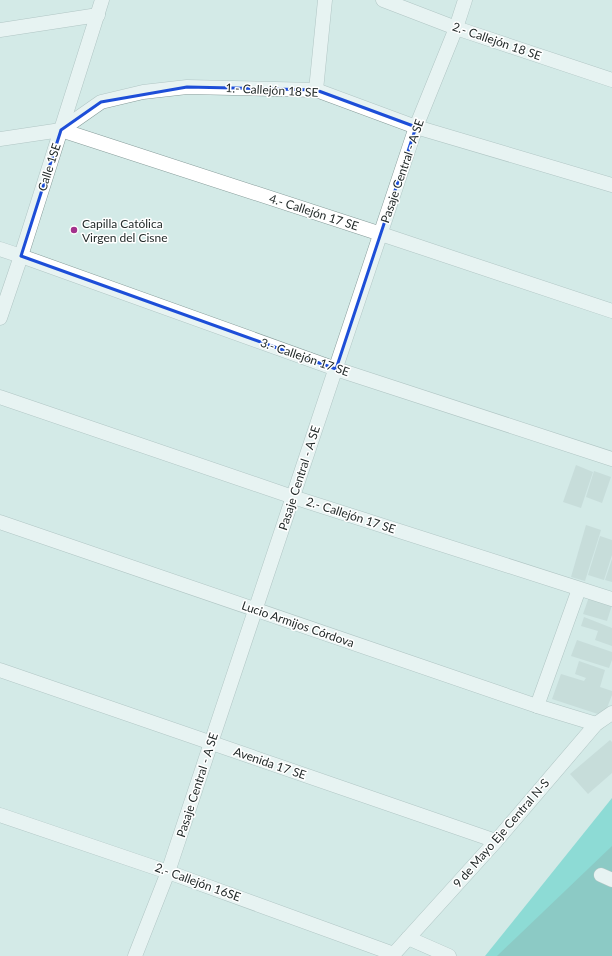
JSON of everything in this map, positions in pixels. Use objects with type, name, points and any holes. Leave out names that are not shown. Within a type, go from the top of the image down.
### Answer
[{"type":"street","name":"Calle 1SE","points":[[0,318],[102,0]]},
{"type":"street","points":[[316,90],[325,0]]},
{"type":"street","name":"2.- Callejón 18 SE","points":[[383,0],[456,28],[612,80]]},
{"type":"street","name":"Pasaje Central - A SE","points":[[135,956],[168,872],[416,127],[456,28],[464,0]]},
{"type":"street","points":[[0,30],[98,15]]},
{"type":"street","name":"1.- Callejón 18 SE","points":[[0,139],[61,130],[101,102],[144,92],[187,87],[316,90],[416,127],[612,185]]},
{"type":"street","name":"4.- Callejón 17 SE","points":[[61,130],[612,311]]},
{"type":"street","name":"3.- Callejón 17 SE","points":[[0,249],[336,369],[612,459]]},
{"type":"street","name":"2.- Callejón 17 SE","points":[[0,397],[293,497],[612,599]]},
{"type":"street","name":"Lucio Armijos Córdova","points":[[0,522],[537,706],[596,724]]},
{"type":"street","points":[[537,706],[579,589]]},
{"type":"street","name":"Avenida 17 SE","points":[[0,670],[496,841]]},
{"type":"street","name":"9 de Mayo Eje Central N-S","points":[[393,955],[496,841],[596,724],[612,713]]},
{"type":"street","name":"2.- Callejón 16SE","points":[[0,815],[168,872],[393,955]]},
{"type":"street","points":[[408,938],[449,956]]},
{"type":"highlighted area","points":[[187,87],[316,90],[416,127],[336,369],[21,256],[61,130],[101,102]]},
{"type":"shaded area","points":[[612,798],[612,956],[485,956]]},
{"type":"shaded area","points":[[612,846],[612,956],[497,956]]},
{"type":"building","points":[[576,465],[593,472],[581,508],[563,502]]},
{"type":"building","points":[[594,471],[611,477],[602,503],[586,497]]},
{"type":"building","points":[[586,525],[601,530],[585,581],[571,577]]},
{"type":"building","points":[[600,536],[612,540],[612,555],[604,580],[588,575]]},
{"type":"building","points":[[612,559],[612,582],[605,580]]},
{"type":"building","points":[[589,597],[612,605],[607,621],[583,614]]},
{"type":"building","points":[[584,617],[612,628],[612,646],[595,640],[598,631],[581,626]]},
{"type":"building","points":[[577,640],[612,652],[612,660],[609,668],[571,656]]},
{"type":"building","points":[[579,661],[605,670],[600,687],[612,691],[612,695],[604,716],[552,699],[561,674],[584,681],[586,678],[575,674]]},
{"type":"building","points":[[610,740],[612,742],[612,773],[588,794],[570,774]]},
{"type":"place","name":"Capilla Católica Virgen del Cisne","points":[[74,230]]}]
